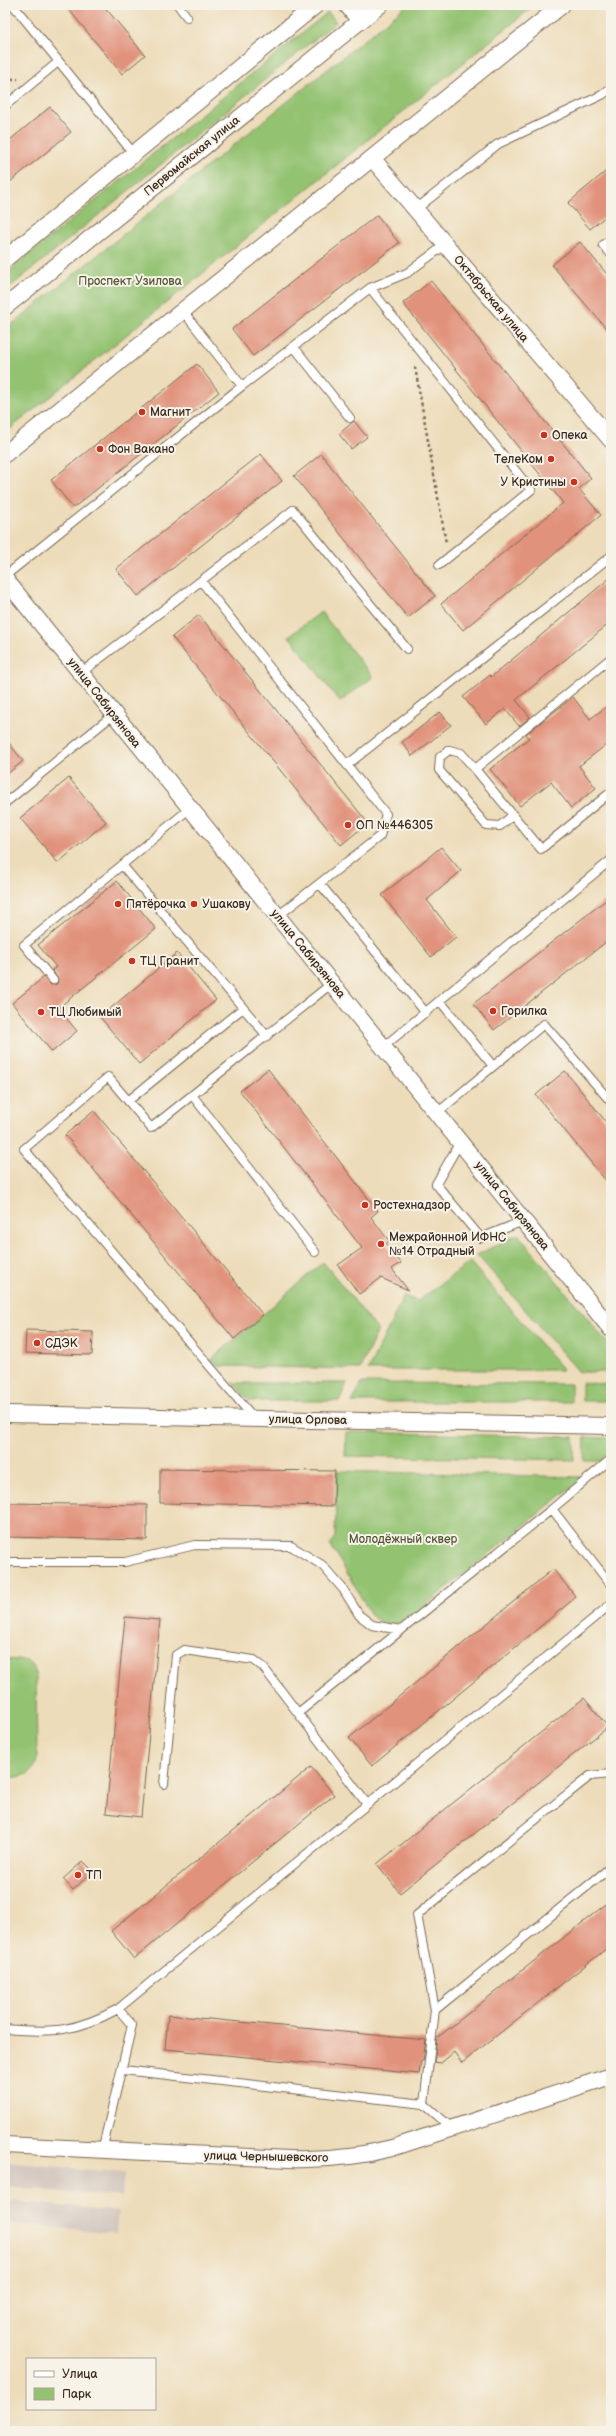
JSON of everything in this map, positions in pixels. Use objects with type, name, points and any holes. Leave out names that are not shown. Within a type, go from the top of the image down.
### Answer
[{"type":"street","points":[[5,259],[316,5]]},
{"type":"street","points":[[347,5],[360,21]]},
{"type":"street","name":"Первомайская улица","points":[[5,307],[380,5]]},
{"type":"street","points":[[5,454],[562,5]]},
{"type":"street","name":"Октябрьская улица","points":[[372,158],[611,440]]},
{"type":"street","name":"улица Сабирзянова","points":[[5,579],[113,715],[278,916],[611,1329]]},
{"type":"street","name":"улица Орлова","points":[[5,1414],[611,1426]]},
{"type":"street","name":"улица Чернышевского","points":[[5,2145],[102,2151],[324,2160],[361,2156],[611,2076]]},
{"type":"lane","points":[[13,5],[134,154]]},
{"type":"lane","points":[[178,5],[187,17]]},
{"type":"lane","points":[[5,106],[58,62]]},
{"type":"lane","points":[[415,210],[498,144],[602,95],[611,88]]},
{"type":"lane","points":[[611,239],[603,245],[611,254]]},
{"type":"lane","points":[[5,576],[242,386],[370,288],[407,273],[445,245]]},
{"type":"lane","points":[[370,288],[532,490],[439,565]]},
{"type":"lane","points":[[182,310],[242,386]]},
{"type":"lane","points":[[294,347],[350,418]]},
{"type":"lane","points":[[81,673],[293,510],[407,649]]},
{"type":"lane","points":[[347,766],[611,556]]},
{"type":"lane","points":[[201,581],[386,814],[380,836],[278,916]]},
{"type":"lane","points":[[475,770],[611,658]]},
{"type":"lane","points":[[5,803],[113,715]]},
{"type":"lane","points":[[513,815],[500,826],[486,824],[439,770],[440,756],[449,750],[461,753],[513,815],[541,849],[611,792]]},
{"type":"lane","points":[[53,980],[24,945],[189,809]]},
{"type":"lane","points":[[383,1047],[611,860]]},
{"type":"lane","points":[[122,865],[267,1036]]},
{"type":"lane","points":[[320,884],[426,1013]]},
{"type":"lane","points":[[255,1419],[24,1149],[108,1077],[151,1128],[332,984]]},
{"type":"lane","points":[[440,1001],[493,1066]]},
{"type":"lane","points":[[128,1101],[243,1008]]},
{"type":"lane","points":[[436,1113],[544,1024],[611,1102]]},
{"type":"lane","points":[[192,1095],[315,1252]]},
{"type":"lane","points":[[460,1142],[436,1184],[481,1238],[523,1220]]},
{"type":"lane","points":[[298,1713],[552,1509],[611,1459]]},
{"type":"lane","points":[[552,1509],[611,1585]]},
{"type":"lane","points":[[5,1562],[125,1562],[195,1545],[291,1546],[322,1565],[343,1589],[359,1615],[372,1625],[401,1630]]},
{"type":"lane","points":[[5,2029],[32,2031],[63,2030],[93,2023],[118,2009],[611,1604]]},
{"type":"lane","points":[[164,1784],[176,1655],[184,1650],[254,1660],[263,1667],[367,1804]]},
{"type":"lane","points":[[424,2104],[436,2010],[417,1915],[590,1776],[611,1774]]},
{"type":"lane","points":[[436,2010],[611,1868]]},
{"type":"lane","points":[[102,2151],[123,2070],[132,2025],[118,2009]]},
{"type":"lane","points":[[123,2070],[424,2104],[452,2128]]},
{"type":"path","points":[[410,339],[448,558]]},
{"type":"shaded area","points":[[5,737],[32,771],[5,793]]},
{"type":"shaded area","points":[[5,2162],[124,2173],[122,2197],[5,2187]]},
{"type":"shaded area","points":[[5,2201],[118,2211],[116,2233],[5,2223]]},
{"type":"green space","name":"Проспект Узилова","points":[[407,5],[535,5],[5,433],[5,330]]},
{"type":"green space","points":[[328,12],[336,22],[5,291],[5,274]]},
{"type":"green space","points":[[321,612],[373,677],[340,702],[289,636]]},
{"type":"green space","points":[[518,1234],[611,1347],[611,1372],[579,1372],[477,1255]]},
{"type":"green space","points":[[323,1262],[378,1330],[360,1369],[219,1366],[211,1360]]},
{"type":"green space","points":[[470,1262],[563,1370],[368,1370],[404,1296],[418,1301]]},
{"type":"green space","points":[[233,1383],[347,1383],[339,1401],[249,1401]]},
{"type":"green space","points":[[362,1383],[571,1384],[571,1402],[352,1402]]},
{"type":"green space","points":[[582,1383],[611,1384],[611,1393],[605,1401],[582,1401]]},
{"type":"green space","points":[[346,1432],[574,1437],[574,1460],[345,1456]]},
{"type":"green space","points":[[585,1437],[611,1438],[611,1448],[601,1461],[584,1461]]},
{"type":"green space","name":"Молодёжный сквер","points":[[337,1471],[584,1477],[413,1615],[403,1620],[387,1624],[372,1616],[330,1544],[335,1537]]},
{"type":"green space","points":[[5,1659],[29,1661],[34,1668],[36,1677],[37,1760],[33,1770],[26,1775],[5,1778]]},
{"type":"building","points":[[65,5],[103,5],[145,55],[122,74]]},
{"type":"building","points":[[50,107],[71,132],[5,186],[5,144]]},
{"type":"building","points":[[611,167],[611,212],[590,229],[568,203]]},
{"type":"building","points":[[377,215],[399,243],[253,356],[232,329]]},
{"type":"building","points":[[580,242],[611,279],[611,334],[552,265]]},
{"type":"building","points":[[431,281],[591,478],[579,489],[601,515],[463,630],[441,604],[563,503],[403,303]]},
{"type":"building","points":[[197,364],[219,392],[73,508],[51,480]]},
{"type":"building","points":[[354,421],[367,437],[351,449],[339,434]]},
{"type":"building","points":[[261,454],[282,481],[138,596],[116,569]]},
{"type":"building","points":[[321,454],[435,596],[408,618],[294,476]]},
{"type":"building","points":[[611,577],[611,622],[516,700],[530,717],[519,726],[505,709],[486,724],[463,697],[490,675],[491,677]]},
{"type":"building","points":[[199,615],[368,823],[341,845],[172,637]]},
{"type":"building","points":[[573,697],[590,719],[611,703],[611,741],[579,766],[596,788],[571,808],[551,782],[520,806],[490,769],[529,738],[526,734]]},
{"type":"building","points":[[440,712],[451,725],[412,756],[402,742]]},
{"type":"building","points":[[5,738],[23,761],[5,776]]},
{"type":"building","points":[[69,778],[106,822],[58,863],[20,818]]},
{"type":"building","points":[[441,847],[461,871],[427,900],[456,937],[431,957],[382,895]]},
{"type":"building","points":[[117,881],[156,929],[58,1008],[77,1031],[52,1052],[12,1003],[44,977],[51,985],[57,984],[58,979],[52,970],[56,967],[38,945]]},
{"type":"building","points":[[611,896],[611,938],[494,1030],[473,1004]]},
{"type":"building","points":[[177,953],[216,1000],[139,1064],[100,1017]]},
{"type":"building","points":[[268,1069],[378,1211],[371,1217],[389,1241],[386,1244],[401,1263],[392,1269],[408,1290],[381,1278],[359,1294],[338,1265],[362,1248],[240,1091]]},
{"type":"building","points":[[565,1071],[611,1128],[611,1187],[536,1095]]},
{"type":"building","points":[[94,1111],[263,1315],[234,1339],[65,1135]]},
{"type":"building","points":[[26,1330],[93,1332],[92,1355],[25,1353]]},
{"type":"building","points":[[160,1469],[335,1471],[334,1506],[160,1503]]},
{"type":"building","points":[[5,1503],[147,1505],[147,1540],[5,1537]]},
{"type":"building","points":[[553,1569],[576,1597],[372,1766],[349,1738]]},
{"type":"building","points":[[125,1617],[160,1620],[141,1817],[106,1813]]},
{"type":"building","points":[[584,1698],[608,1727],[400,1893],[377,1864]]},
{"type":"building","points":[[311,1767],[334,1795],[134,1959],[111,1931]]},
{"type":"building","name":"ТП","points":[[83,1861],[93,1871],[73,1890],[63,1879]]},
{"type":"building","points":[[611,1900],[611,1945],[462,2063],[454,2052],[441,2063],[434,2062],[437,2038]]},
{"type":"building","points":[[168,2015],[426,2040],[423,2061],[421,2061],[419,2074],[165,2049]]},
{"type":"place","name":"Магнит","points":[[142,412]]},
{"type":"place","name":"Опека","points":[[544,435]]},
{"type":"place","name":"Фон Вакано","points":[[100,449]]},
{"type":"place","name":"ТелеКом","points":[[551,459]]},
{"type":"place","name":"У Кристины","points":[[574,482]]},
{"type":"place","name":"ОП №446305","points":[[348,825]]},
{"type":"place","name":"Пятёрочка","points":[[118,904]]},
{"type":"place","name":"Ушакову","points":[[194,904]]},
{"type":"place","name":"ТЦ Гранит","points":[[132,961]]},
{"type":"place","name":"Горилка","points":[[493,1011]]},
{"type":"place","name":"ТЦ Любимый","points":[[41,1012]]},
{"type":"place","name":"Ростехнадзор","points":[[365,1205]]},
{"type":"place","name":"Межрайонной ИФНС №14 Отрадный","points":[[381,1244]]},
{"type":"place","name":"СДЭК","points":[[37,1343]]},
{"type":"place","name":"ТП","points":[[78,1875]]}]
